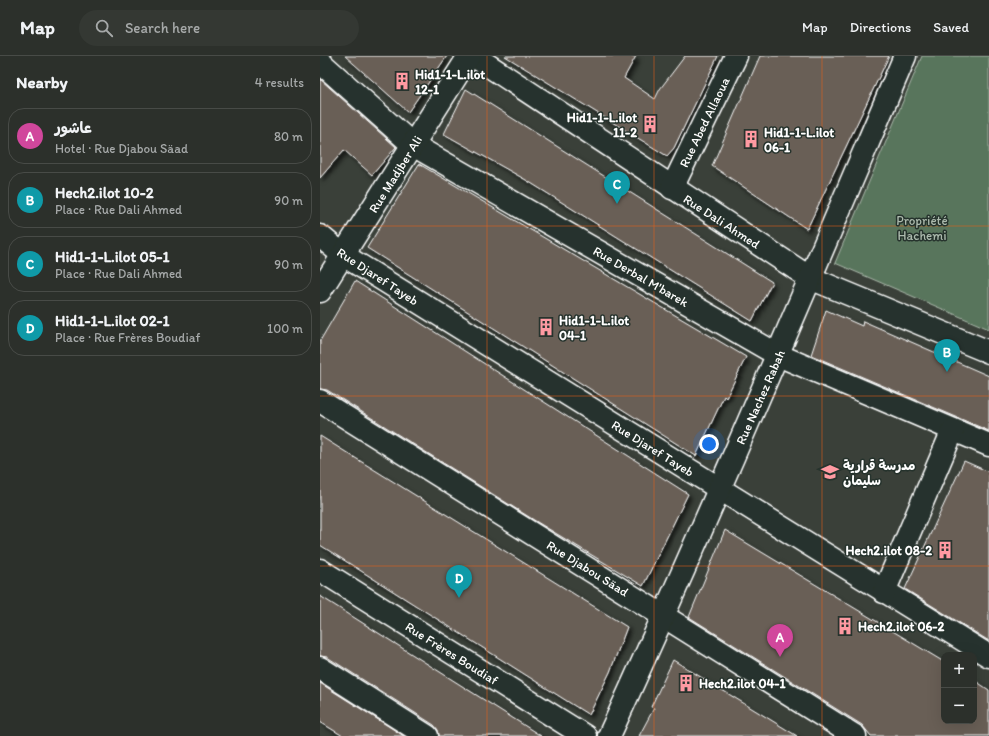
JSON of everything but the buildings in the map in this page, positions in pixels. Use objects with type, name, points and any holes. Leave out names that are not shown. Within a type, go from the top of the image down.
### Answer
[{"type":"street","name":"Rue Madjber Ali","points":[[320,291],[469,56]]},
{"type":"street","name":"Rue Dali Ahmed","points":[[474,56],[810,278],[989,352]]},
{"type":"street","name":"Rue Abed Allaoua","points":[[672,188],[736,56]]},
{"type":"street","name":"Rue Nachez Rabah","points":[[609,736],[664,616],[778,355],[905,56]]},
{"type":"street","name":"Rue Derbal M'barek","points":[[320,62],[413,146],[778,355],[989,445]]},
{"type":"street","name":"Rue Djaref Tayeb","points":[[320,236],[343,255],[719,490],[989,656]]},
{"type":"street","name":"Rue Djabou Säad","points":[[320,402],[855,736]]},
{"type":"street","points":[[884,592],[953,430]]},
{"type":"street","name":"Rue Frères Boudiaf","points":[[320,570],[585,736]]},
{"type":"street","points":[[320,668],[427,736]]},
{"type":"green space","name":"Propriété Hachemi","points":[[922,56],[989,56],[989,329],[835,263]]},
{"type":"place","name":"Hid1-1-L.ilot 12-1","points":[[402,81]]},
{"type":"place","name":"Hid1-1-L.ilot 11-2","points":[[650,124]]},
{"type":"place","name":"Hid1-1-L.ilot 06-1","points":[[751,139]]},
{"type":"place","name":"Hid1-1-L.ilot 05-1","points":[[617,204]]},
{"type":"place","name":"Hid1-1-L.ilot 04-1","points":[[546,327]]},
{"type":"place","name":"Hech2.ilot 10-2","points":[[947,372]]},
{"type":"place","name":"مدرسة قرارية سليمان","points":[[830,472]]},
{"type":"place","name":"Hech2.ilot 08-2","points":[[945,550]]},
{"type":"place","name":"Hid1-1-L.ilot 02-1","points":[[459,598]]},
{"type":"place","name":"Hech2.ilot 06-2","points":[[845,626]]},
{"type":"place","name":"عاشور","points":[[780,657]]},
{"type":"place","name":"Hech2.ilot 04-1","points":[[686,683]]}]
